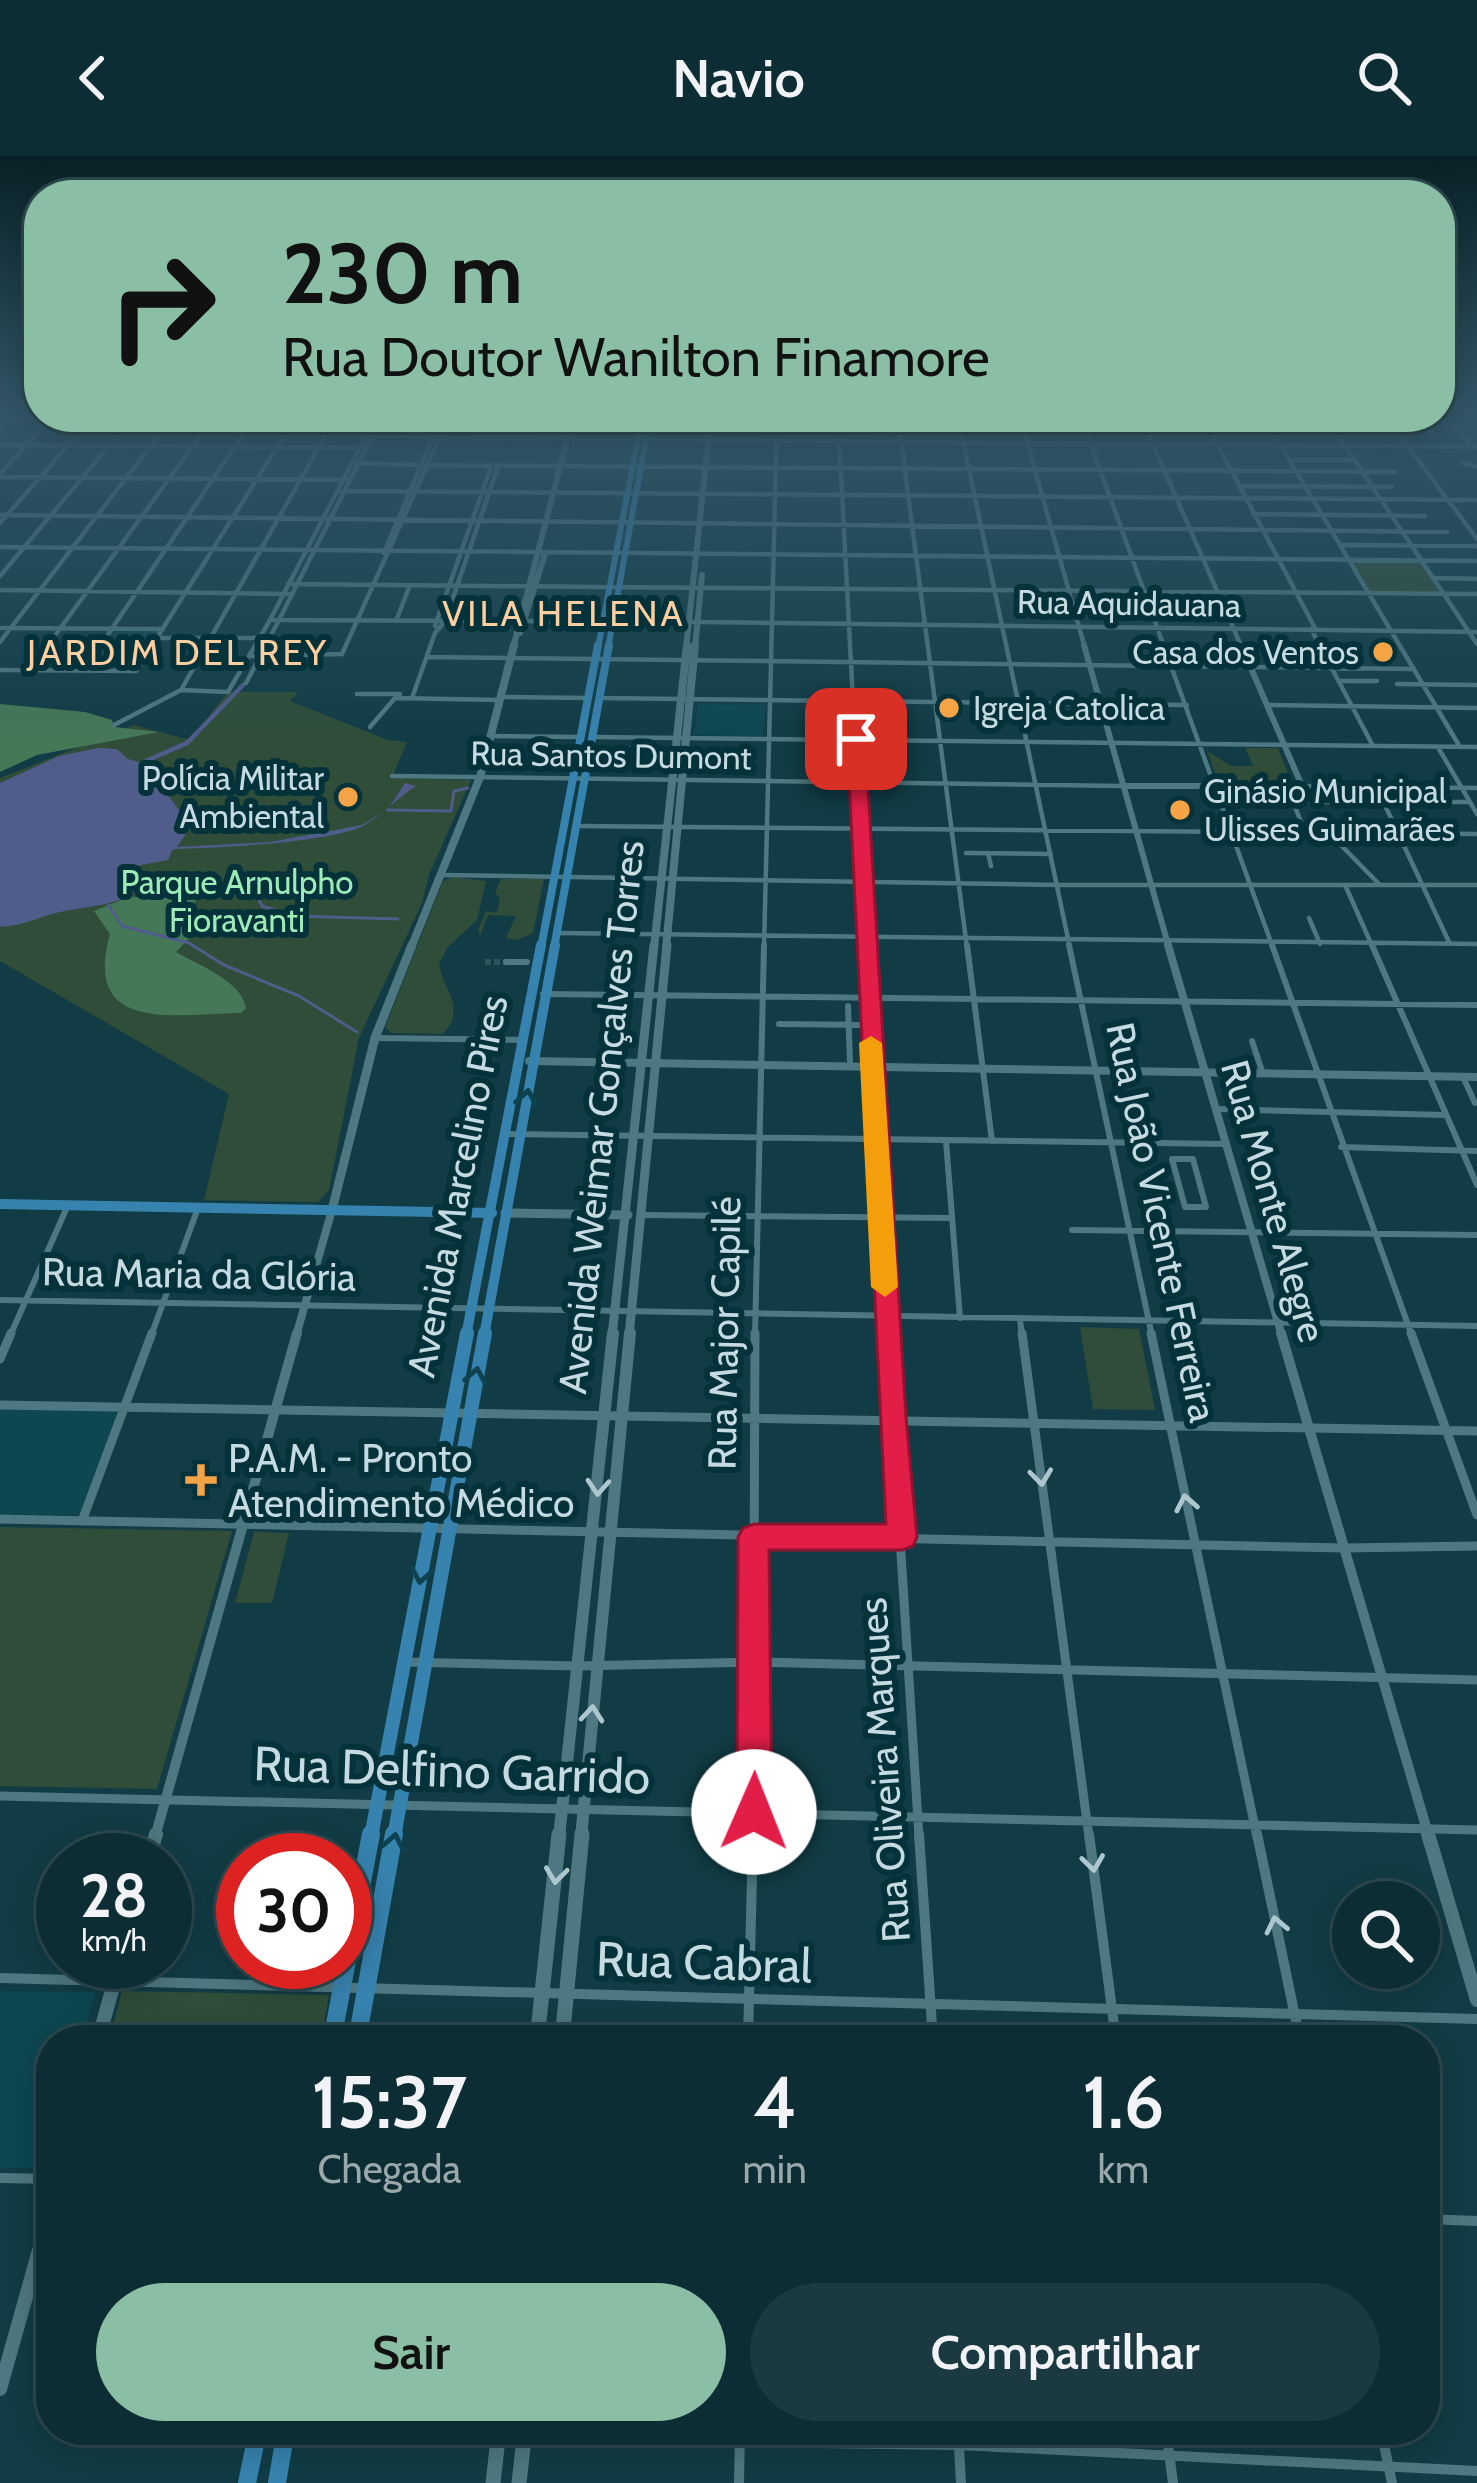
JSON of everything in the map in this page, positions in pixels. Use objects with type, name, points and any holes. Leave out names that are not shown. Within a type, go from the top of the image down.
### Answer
[{"type":"main road","points":[[332,1210],[375,1038],[480,777],[549,523]]},
{"type":"main road","name":"Avenida Marcelino Pires","points":[[372,1956],[488,1309],[505,1134],[626,523]]},
{"type":"main road","name":"Avenida Weimar Gonçalves Torres","points":[[563,2025],[631,1312],[653,996],[705,523]]},
{"type":"main road","name":"Avenida Marcelino Pires","points":[[371,1833],[470,1309],[520,1134],[577,826],[578,778]]},
{"type":"main road","points":[[542,932],[556,932]]},
{"type":"main road","name":"Avenida Weimar Gonçalves Torres","points":[[539,2025],[594,1532],[623,1214],[641,1136]]},
{"type":"main road","points":[[0,1204],[638,1215]]},
{"type":"main road","name":"Avenida Marcelino Pires","points":[[335,2025],[342,1989]]},
{"type":"main road","name":"Avenida Marcelino Pires","points":[[360,2025],[366,1989]]},
{"type":"main road","points":[[247,2483],[255,2445]]},
{"type":"main road","points":[[277,2483],[283,2445]]},
{"type":"main road","points":[[493,2483],[497,2445]]},
{"type":"main road","points":[[519,2483],[523,2445]]},
{"type":"street","points":[[0,576],[45,523]]},
{"type":"street","points":[[0,642],[93,523]]},
{"type":"street","points":[[30,670],[138,523]]},
{"type":"street","points":[[83,671],[184,523]]},
{"type":"street","points":[[0,670],[136,671],[231,523]]},
{"type":"street","points":[[181,690],[277,523]]},
{"type":"street","points":[[114,725],[181,690],[228,692],[245,680],[260,638],[323,523]]},
{"type":"street","points":[[292,584],[314,550],[324,523]]},
{"type":"street","points":[[255,656],[342,654],[400,523]]},
{"type":"street","points":[[412,696],[435,633],[445,621],[475,523]]},
{"type":"street","points":[[673,523],[1447,532],[1402,530]]},
{"type":"street","name":"Rua João Vicente Ferreira","points":[[982,523],[1297,2025]]},
{"type":"street","name":"Rua Monte Alegre","points":[[1051,523],[1204,1072],[1477,2000]]},
{"type":"street","points":[[1121,523],[1341,1147],[1477,1515]]},
{"type":"street","points":[[1188,523],[1302,786]]},
{"type":"street","points":[[1258,523],[1372,746]]},
{"type":"street","points":[[1327,523],[1460,747]]},
{"type":"street","points":[[1397,523],[1477,644]]},
{"type":"street","name":"Rua Major Capilé","points":[[748,2025],[757,1662],[755,1314],[777,524]]},
{"type":"street","name":"Rua Oliveira Marques","points":[[844,525],[891,1417],[932,2025]]},
{"type":"street","points":[[913,525],[992,1141]]},
{"type":"street","points":[[1340,545],[1477,543]]},
{"type":"street","points":[[0,547],[1477,562]]},
{"type":"street","points":[[1434,578],[1477,579]]},
{"type":"street","points":[[292,584],[1477,595]]},
{"type":"street","points":[[396,621],[410,585]]},
{"type":"street","points":[[435,633],[434,621],[452,586]]},
{"type":"street","points":[[0,590],[287,594]]},
{"type":"street","points":[[255,656],[279,620],[287,594]]},
{"type":"street","name":"Rua Aquidauana","points":[[270,620],[1473,632]]},
{"type":"street","points":[[0,628],[163,629]]},
{"type":"street","points":[[157,638],[269,638]]},
{"type":"street","points":[[427,657],[1414,669]]},
{"type":"street","points":[[1339,681],[1378,681]]},
{"type":"street","points":[[1397,684],[1477,685]]},
{"type":"street","points":[[357,694],[1187,705]]},
{"type":"street","points":[[370,727],[395,698],[412,696]]},
{"type":"street","points":[[1267,705],[1477,707]]},
{"type":"street","points":[[491,736],[1477,747]]},
{"type":"street","points":[[1438,747],[1477,814]]},
{"type":"street","name":"Rua Santos Dumont","points":[[392,776],[1477,788]]},
{"type":"street","points":[[1287,786],[1306,835]]},
{"type":"street","points":[[1376,786],[1449,943]]},
{"type":"street","points":[[1294,802],[1470,802]]},
{"type":"street","points":[[577,826],[1477,834]]},
{"type":"street","points":[[1331,835],[1378,884]]},
{"type":"street","points":[[966,853],[1051,854]]},
{"type":"street","points":[[988,853],[992,866]]},
{"type":"street","points":[[442,875],[1477,885]]},
{"type":"street","points":[[1346,887],[1477,1185]]},
{"type":"street","points":[[1309,917],[1320,945]]},
{"type":"street","points":[[556,932],[1476,946]]},
{"type":"street","points":[[506,962],[527,962]]},
{"type":"street","points":[[531,994],[1477,1006]]},
{"type":"street","points":[[848,1006],[850,1062]]},
{"type":"street","points":[[779,1024],[869,1025]]},
{"type":"street","points":[[375,1038],[523,1040]]},
{"type":"street","points":[[1252,1041],[1263,1074]]},
{"type":"street","points":[[519,1061],[1477,1077]]},
{"type":"street","points":[[1463,1077],[1475,1103]]},
{"type":"street","points":[[1216,1109],[1445,1115]]},
{"type":"street","points":[[505,1134],[1226,1144]]},
{"type":"street","points":[[946,1141],[960,1318]]},
{"type":"street","points":[[1178,1143],[1182,1159]]},
{"type":"street","points":[[1341,1147],[1477,1151]]},
{"type":"street","points":[[1172,1159],[1182,1159],[1193,1159],[1207,1207],[1185,1207],[1172,1159]]},
{"type":"street","points":[[0,1359],[68,1205]]},
{"type":"street","points":[[82,1521],[199,1208]]},
{"type":"street","points":[[157,1833],[332,1210]]},
{"type":"street","points":[[638,1215],[951,1218]]},
{"type":"street","points":[[1072,1230],[1477,1235]]},
{"type":"street","name":"Rua Maria da Glória","points":[[0,1300],[1477,1326]]},
{"type":"street","points":[[1020,1319],[1114,2025]]},
{"type":"street","points":[[0,1406],[1477,1430]]},
{"type":"street","points":[[1462,1473],[1477,1477]]},
{"type":"street","points":[[0,1519],[1344,1548],[1477,1546]]},
{"type":"street","points":[[404,1661],[577,1666],[757,1662],[911,1670],[1477,1680]]},
{"type":"street","name":"Rua Delfino Garrido","points":[[1,1799],[377,1803],[584,1813],[754,1812],[920,1820],[1477,1830]]},
{"type":"street","name":"Rua Cabral","points":[[0,1978],[36,1979]]},
{"type":"street","name":"Rua Cabral","points":[[372,1988],[1477,2020]]},
{"type":"street","points":[[102,2025],[113,1989]]},
{"type":"street","points":[[0,2178],[36,2179]]},
{"type":"street","points":[[1440,2219],[1477,2221]]},
{"type":"street","points":[[0,2389],[36,2261]]},
{"type":"street","points":[[739,2483],[740,2445]]},
{"type":"street","points":[[959,2445],[961,2483]]},
{"type":"street","points":[[1035,2445],[1169,2459],[1477,2471]]},
{"type":"street","points":[[1168,2445],[1172,2483]]},
{"type":"street","points":[[1384,2445],[1392,2483]]},
{"type":"shaded area","points":[[118,630],[161,630],[138,667],[93,667]]},
{"type":"shaded area","points":[[698,704],[766,705],[763,736],[694,735]]},
{"type":"shaded area","points":[[117,749],[128,759],[159,768],[158,782],[191,826],[177,847],[270,842],[362,825],[383,812],[363,826],[325,837],[271,844],[173,849],[168,860],[131,867],[122,879],[132,888],[129,897],[0,927],[0,783],[59,756]]},
{"type":"shaded area","points":[[405,783],[416,786],[403,796],[390,807]]},
{"type":"shaded area","points":[[0,1408],[118,1410],[82,1515],[0,1514]]},
{"type":"shaded area","points":[[0,1991],[96,1992],[86,2025],[36,2025],[36,2168],[0,2168]]},
{"type":"green space","points":[[1352,561],[1421,562],[1440,592],[1369,591]]},
{"type":"green space","name":"Parque Arnulpho Fioravanti","points":[[228,692],[298,692],[290,701],[388,740],[407,742],[392,778],[471,780],[429,875],[422,903],[359,1038],[329,1190],[318,1202],[204,1200],[229,1094],[0,961],[0,778],[134,725],[190,740]]},
{"type":"green space","points":[[0,704],[85,712],[112,720],[114,727],[159,732],[37,755],[0,772]]},
{"type":"green space","points":[[1245,748],[1278,748],[1292,784],[1219,784],[1207,751],[1231,766],[1253,766]]},
{"type":"green space","points":[[453,877],[486,881],[477,920],[448,947],[439,964],[454,1008],[450,1025],[443,1034],[391,1033],[385,1027],[443,881]]},
{"type":"green space","points":[[501,879],[544,879],[533,933],[517,940],[506,938],[516,916],[488,915],[480,936],[478,930],[486,911],[497,913],[500,899],[495,892]]},
{"type":"green space","points":[[196,896],[190,937],[176,952],[228,982],[246,1008],[241,1013],[163,1015],[121,1003],[109,989],[105,966],[110,934],[94,911],[129,897]]},
{"type":"green space","points":[[1080,1327],[1139,1329],[1155,1410],[1093,1409]]},
{"type":"green space","points":[[0,1527],[232,1531],[157,1789],[0,1786]]},
{"type":"green space","points":[[254,1532],[289,1533],[272,1603],[235,1603]]},
{"type":"green space","points":[[122,1991],[329,1995],[324,2025],[113,2025]]},
{"type":"waterway","points":[[146,761],[187,743],[243,685]]},
{"type":"waterway","points":[[388,810],[451,811],[454,791],[468,788]]},
{"type":"waterway","points":[[133,891],[256,894],[262,906],[293,916],[398,919]]},
{"type":"waterway","points":[[108,905],[122,926],[189,943],[224,965],[299,996],[357,1032]]},
{"type":"tunnel","points":[[485,962],[506,962]]},
{"type":"slow traffic","points":[[871,1043],[885,1287]]},
{"type":"place","name":"Casa dos Ventos","points":[[1383,652]]},
{"type":"place","name":"Igreja Catolica","points":[[949,708]]},
{"type":"place","name":"Polícia Militar Ambiental","points":[[348,797]]},
{"type":"place","name":"Ginásio Municipal Ulisses Guimarães","points":[[1180,810]]},
{"type":"place","name":"P.A.M. - Pronto Atendimento Médico","points":[[201,1480]]},
{"type":"district","name":"VILA HELENA","points":[[564,613]]},
{"type":"district","name":"JARDIM DEL REY","points":[[178,652]]},
{"type":"route","points":[[754,1812],[754,1537],[902,1537],[891,1417],[856,739]]}]
